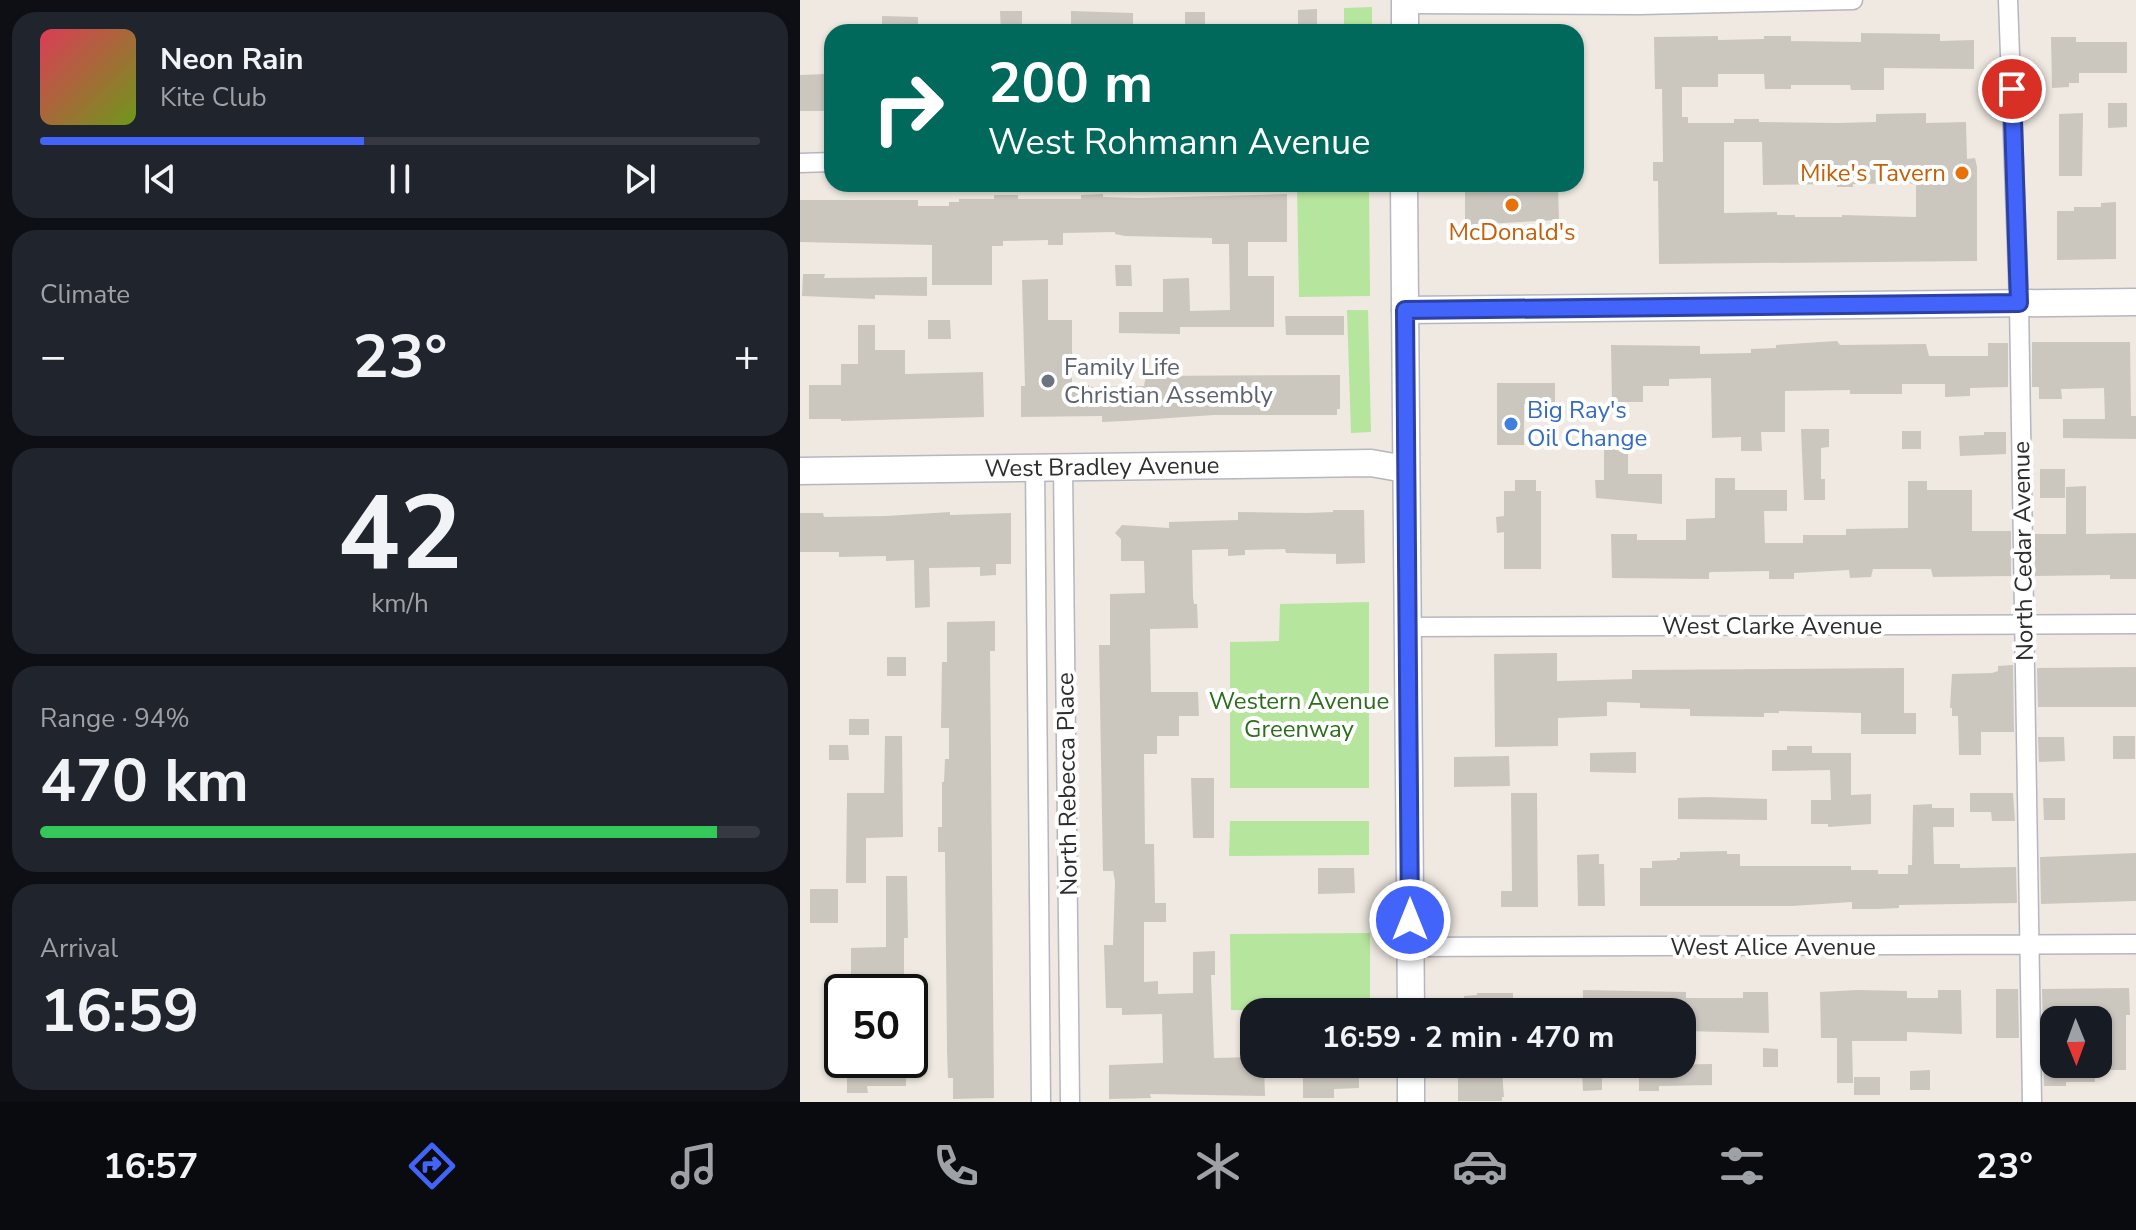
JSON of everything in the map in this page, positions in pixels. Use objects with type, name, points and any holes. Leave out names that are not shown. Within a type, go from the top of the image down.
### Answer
[{"type":"street","points":[[1405,24],[1405,2],[1640,5],[1853,0]]},
{"type":"street","name":"North Cedar Avenue","points":[[2008,0],[2019,303],[2032,1102]]},
{"type":"street","points":[[800,163],[824,162]]},
{"type":"street","points":[[1404,192],[1411,998]]},
{"type":"street","points":[[1405,310],[2136,302]]},
{"type":"street","name":"West Bradley Avenue","points":[[800,471],[1371,463],[1405,469]]},
{"type":"street","name":"North Rebecca Place","points":[[1063,466],[1070,1102]]},
{"type":"street","name":"North Rebecca Place","points":[[1035,467],[1041,1102]]},
{"type":"street","name":"West Clarke Avenue","points":[[1408,627],[2136,624]]},
{"type":"street","name":"West Alice Avenue","points":[[1410,947],[2136,944]]},
{"type":"street","points":[[1411,1078],[1411,1102]]},
{"type":"green space","points":[[1372,7],[1372,24],[1344,24],[1344,8]]},
{"type":"green space","points":[[1297,192],[1369,192],[1370,296],[1299,297]]},
{"type":"green space","points":[[1347,310],[1368,310],[1371,432],[1351,433]]},
{"type":"green space","name":"Western Avenue Greenway","points":[[1369,602],[1369,788],[1230,788],[1230,642],[1279,641],[1280,604]]},
{"type":"green space","points":[[1230,821],[1369,821],[1369,855],[1229,856]]},
{"type":"green space","points":[[1370,933],[1370,998],[1240,998],[1240,1010],[1231,1010],[1230,934]]},
{"type":"building","points":[[1317,9],[1317,24],[1298,24],[1298,10]]},
{"type":"building","points":[[1000,11],[1022,11],[1022,24],[1001,24]]},
{"type":"building","points":[[1071,11],[1133,13],[1133,24],[1071,24]]},
{"type":"building","points":[[1185,12],[1205,12],[1205,24],[1185,24]]},
{"type":"building","points":[[882,16],[918,17],[918,24],[882,24]]},
{"type":"building","points":[[1861,33],[1940,34],[1940,41],[1974,40],[1974,69],[1884,68],[1884,90],[1851,90],[1850,85],[1791,85],[1791,89],[1765,89],[1764,74],[1718,74],[1718,87],[1682,87],[1682,117],[1688,117],[1688,123],[1734,123],[1734,119],[1759,119],[1759,122],[1837,123],[1876,122],[1876,114],[1926,113],[1926,123],[1966,122],[1967,159],[1975,158],[1977,167],[1977,261],[1659,264],[1658,181],[1653,181],[1653,162],[1663,162],[1662,89],[1655,89],[1654,37],[1718,36],[1718,40],[1791,36],[1791,41],[1861,42]],"holes":[[[1724,142],[1762,142],[1763,185],[1837,184],[1837,187],[1853,187],[1853,184],[1909,183],[1916,185],[1916,217],[1795,217],[1777,215],[1777,212],[1724,213]]]},
{"type":"building","points":[[2051,37],[2076,37],[2076,42],[2127,42],[2127,73],[2079,73],[2079,83],[2052,88]]},
{"type":"building","points":[[824,74],[824,111],[800,111],[800,75]]},
{"type":"building","points":[[2108,103],[2127,103],[2127,127],[2108,128]]},
{"type":"building","points":[[2083,113],[2082,176],[2059,176],[2059,114]]},
{"type":"building","name":"McDonald's","points":[[1465,192],[1558,192],[1559,220],[1465,225]]},
{"type":"building","points":[[1103,194],[1103,197],[1139,198],[1287,194],[1287,242],[1248,242],[1248,276],[1274,276],[1274,327],[1180,327],[1180,334],[1119,333],[1119,312],[1163,312],[1163,279],[1189,278],[1190,311],[1230,310],[1229,244],[1212,244],[1212,238],[1125,236],[1115,232],[1063,233],[1063,245],[1048,245],[1048,240],[1003,241],[1003,246],[992,246],[992,285],[932,285],[932,245],[800,242],[800,200],[918,200],[918,206],[949,206],[949,202],[959,202],[959,199],[994,199],[994,195],[1018,195],[1018,199],[1081,199],[1081,195]]},
{"type":"building","points":[[2116,202],[2116,259],[2057,260],[2057,211],[2074,211],[2074,207],[2101,207],[2101,203]]},
{"type":"building","points":[[1115,265],[1131,265],[1132,286],[1116,286]]},
{"type":"building","points":[[803,274],[825,274],[824,278],[927,277],[927,296],[875,295],[875,299],[802,296]]},
{"type":"building","points":[[1048,279],[1048,320],[1072,320],[1072,385],[1144,386],[1146,376],[1340,375],[1340,409],[1337,409],[1337,415],[1214,415],[1102,422],[1102,416],[1021,417],[1021,386],[1025,386],[1022,280]]},
{"type":"building","points":[[1285,316],[1344,316],[1344,335],[1286,335]]},
{"type":"building","points":[[928,320],[950,320],[951,339],[928,339]]},
{"type":"building","points":[[858,325],[875,325],[875,350],[905,350],[905,374],[983,372],[984,417],[809,419],[809,385],[841,385],[841,364],[858,364]]},
{"type":"building","points":[[1837,341],[1840,345],[1926,344],[1929,356],[1988,356],[1988,343],[2008,343],[2008,387],[1970,388],[1970,396],[1945,397],[1945,384],[1902,384],[1902,394],[1850,394],[1850,390],[1785,391],[1785,432],[1761,432],[1762,451],[1741,451],[1741,437],[1712,438],[1711,378],[1669,379],[1669,386],[1643,386],[1643,402],[1612,402],[1611,345],[1700,346],[1700,354],[1751,353],[1751,349],[1776,348],[1776,345]]},
{"type":"building","points":[[2032,342],[2130,342],[2131,416],[2136,416],[2136,439],[2063,438],[2063,419],[2105,419],[2104,388],[2061,389],[2062,399],[2039,399],[2039,387],[2032,387]]},
{"type":"building","name":"Big Ray's Oil Change","points":[[1497,383],[1555,383],[1555,404],[1524,404],[1524,445],[1497,445]]},
{"type":"building","points":[[1801,429],[1829,429],[1829,447],[1821,448],[1825,500],[1804,500]]},
{"type":"building","points":[[1902,431],[1921,431],[1921,449],[1902,449]]},
{"type":"building","points":[[1984,432],[2006,432],[2006,454],[1960,456],[1959,436],[1984,435]]},
{"type":"building","points":[[1604,433],[1628,433],[1628,474],[1662,474],[1662,504],[1596,498],[1595,480],[1604,480]]},
{"type":"building","points":[[2040,469],[2065,469],[2065,498],[2040,498]]},
{"type":"building","points":[[1715,478],[1735,478],[1735,490],[1787,490],[1787,511],[1764,511],[1765,543],[1803,543],[1803,535],[1846,535],[1846,529],[1908,528],[1908,481],[1927,481],[1927,490],[1972,490],[1972,531],[2011,531],[2011,576],[1933,577],[1931,569],[1873,569],[1871,577],[1850,578],[1849,570],[1794,573],[1794,579],[1769,579],[1769,571],[1711,572],[1709,579],[1612,578],[1611,534],[1637,534],[1637,540],[1686,540],[1686,519],[1715,518]]},
{"type":"building","points":[[1515,480],[1536,480],[1536,491],[1541,491],[1541,569],[1504,569],[1504,532],[1497,533],[1496,517],[1504,516],[1504,491],[1515,491]]},
{"type":"building","points":[[2086,486],[2086,534],[2136,533],[2136,579],[2110,579],[2110,575],[2035,576],[2035,534],[2066,534],[2066,487]]},
{"type":"building","points":[[1364,510],[1365,563],[1336,564],[1336,554],[1286,553],[1285,549],[1245,550],[1245,555],[1228,556],[1228,549],[1192,550],[1193,597],[1194,604],[1197,604],[1198,628],[1150,629],[1151,692],[1198,692],[1199,716],[1179,716],[1179,736],[1157,736],[1157,754],[1144,754],[1145,844],[1154,844],[1155,903],[1166,903],[1166,922],[1144,922],[1144,982],[1158,981],[1158,994],[1193,993],[1193,952],[1215,951],[1215,975],[1211,975],[1214,1058],[1240,1057],[1240,1078],[1264,1078],[1265,1096],[1150,1094],[1151,1098],[1109,1099],[1109,1065],[1163,1063],[1162,1014],[1122,1015],[1122,1008],[1106,1008],[1104,945],[1113,945],[1115,881],[1113,871],[1103,871],[1099,645],[1110,645],[1110,594],[1145,593],[1144,561],[1121,561],[1121,539],[1115,533],[1122,525],[1169,528],[1169,522],[1238,520],[1238,512]]},
{"type":"building","points":[[950,512],[950,515],[1011,513],[1011,564],[996,564],[996,575],[980,576],[980,567],[929,568],[930,607],[915,608],[914,560],[886,561],[886,556],[839,557],[839,552],[800,552],[800,513],[823,513],[824,517]]},
{"type":"building","points":[[995,621],[995,651],[990,651],[994,1098],[953,1099],[953,1078],[948,1078],[947,1051],[945,852],[938,852],[938,827],[942,827],[942,782],[945,759],[949,759],[949,728],[941,728],[942,662],[947,662],[947,622]]},
{"type":"building","points":[[1557,653],[1557,681],[1632,679],[1632,670],[1904,668],[1904,713],[1916,713],[1916,734],[1861,734],[1861,713],[1779,711],[1764,713],[1764,717],[1690,716],[1690,709],[1640,708],[1640,703],[1607,702],[1607,716],[1558,718],[1558,746],[1495,747],[1494,654]]},
{"type":"building","points":[[887,657],[906,657],[906,676],[887,676]]},
{"type":"building","points":[[2013,665],[2014,732],[1981,732],[1981,755],[1959,755],[1958,716],[1952,716],[1950,708],[1952,674],[1992,673],[1998,671],[1998,666]]},
{"type":"building","points":[[2136,667],[2136,707],[2038,707],[2037,668]]},
{"type":"building","points":[[849,719],[869,719],[869,735],[849,735]]},
{"type":"building","points":[[885,736],[902,736],[903,837],[866,838],[866,883],[846,883],[847,793],[884,793]]},
{"type":"building","points":[[2113,736],[2135,736],[2135,759],[2113,759]]},
{"type":"building","points":[[2038,737],[2064,737],[2065,761],[2039,762]]},
{"type":"building","points":[[829,745],[848,745],[849,760],[829,760]]},
{"type":"building","points":[[1787,746],[1812,746],[1812,753],[1851,753],[1851,795],[1871,794],[1871,824],[1828,827],[1828,824],[1811,824],[1811,800],[1831,800],[1830,770],[1772,771],[1772,750],[1787,750]]},
{"type":"building","points":[[1636,752],[1636,773],[1590,772],[1590,753]]},
{"type":"building","points":[[1509,756],[1510,786],[1454,787],[1454,757]]},
{"type":"building","points":[[1191,778],[1214,778],[1214,838],[1193,838]]},
{"type":"building","points":[[1511,793],[1537,793],[1538,907],[1501,907],[1501,891],[1512,891]]},
{"type":"building","points":[[1970,793],[2013,793],[2015,821],[1992,821],[1991,812],[1970,812]]},
{"type":"building","points":[[1678,798],[1767,799],[1767,820],[1678,819]]},
{"type":"building","points":[[2043,798],[2065,798],[2065,820],[2044,820]]},
{"type":"building","points":[[1932,804],[1932,808],[1954,808],[1954,827],[1933,827],[1934,864],[1960,864],[1960,868],[2016,867],[2017,903],[1899,905],[1899,908],[1878,909],[1852,909],[1852,902],[1792,906],[1640,906],[1640,868],[1652,868],[1652,861],[1677,860],[1680,852],[1727,851],[1727,854],[1740,854],[1740,866],[1851,866],[1851,870],[1878,870],[1878,874],[1908,874],[1908,865],[1912,865],[1913,805]]},
{"type":"building","points":[[2136,853],[2136,901],[2041,904],[2040,857]]},
{"type":"building","points":[[1599,854],[1599,864],[1604,864],[1605,906],[1578,906],[1577,855]]},
{"type":"building","points":[[1318,868],[1354,868],[1355,893],[1318,894]]},
{"type":"building","points":[[886,876],[907,876],[908,938],[904,938],[904,974],[851,974],[851,948],[886,947]]},
{"type":"building","points":[[810,889],[838,889],[838,923],[810,923]]},
{"type":"building","points":[[2129,988],[2126,1070],[2112,1070],[2112,1006],[2042,1006],[2042,989]]},
{"type":"building","points":[[1996,989],[2018,989],[2019,1038],[1996,1038]]},
{"type":"building","points":[[1583,990],[1686,992],[1686,998],[1583,998]]},
{"type":"building","points":[[1938,990],[1961,990],[1962,1034],[1907,1032],[1907,1041],[1852,1041],[1853,1083],[1837,1083],[1837,1038],[1821,1038],[1820,992],[1907,991],[1907,998],[1938,998]]},
{"type":"building","points":[[1743,992],[1768,992],[1769,1033],[1696,1031],[1696,998],[1743,998]]},
{"type":"building","points":[[1513,993],[1513,998],[1464,998]]},
{"type":"building","points":[[1763,1048],[1778,1049],[1778,1067],[1763,1067]]},
{"type":"building","points":[[1696,1064],[1712,1064],[1712,1085],[1659,1086],[1659,1091],[1639,1091],[1639,1078],[1696,1078]]},
{"type":"building","points":[[1930,1070],[1930,1090],[1910,1090],[1910,1071]]},
{"type":"building","points":[[1854,1077],[1880,1077],[1880,1095],[1854,1095]]},
{"type":"building","points":[[847,1078],[906,1078],[906,1086],[867,1086],[868,1093],[847,1093]]},
{"type":"building","points":[[1303,1078],[1359,1078],[1359,1088],[1334,1089],[1334,1098],[1303,1098]]},
{"type":"building","points":[[1458,1078],[1502,1078],[1502,1101],[1458,1101]]},
{"type":"building","points":[[1582,1078],[1602,1078],[1602,1090],[1583,1091]]},
{"type":"building","points":[[2044,1078],[2095,1078],[2095,1082],[2044,1086]]},
{"type":"place","name":"Mike's Tavern","points":[[1962,173]]},
{"type":"place","name":"McDonald's","points":[[1512,205]]},
{"type":"place","name":"Family Life Christian Assembly","points":[[1048,381]]},
{"type":"place","name":"Big Ray's Oil Change","points":[[1511,424]]},
{"type":"route","points":[[1410,920],[1405,310],[2019,303],[2012,89]]}]
